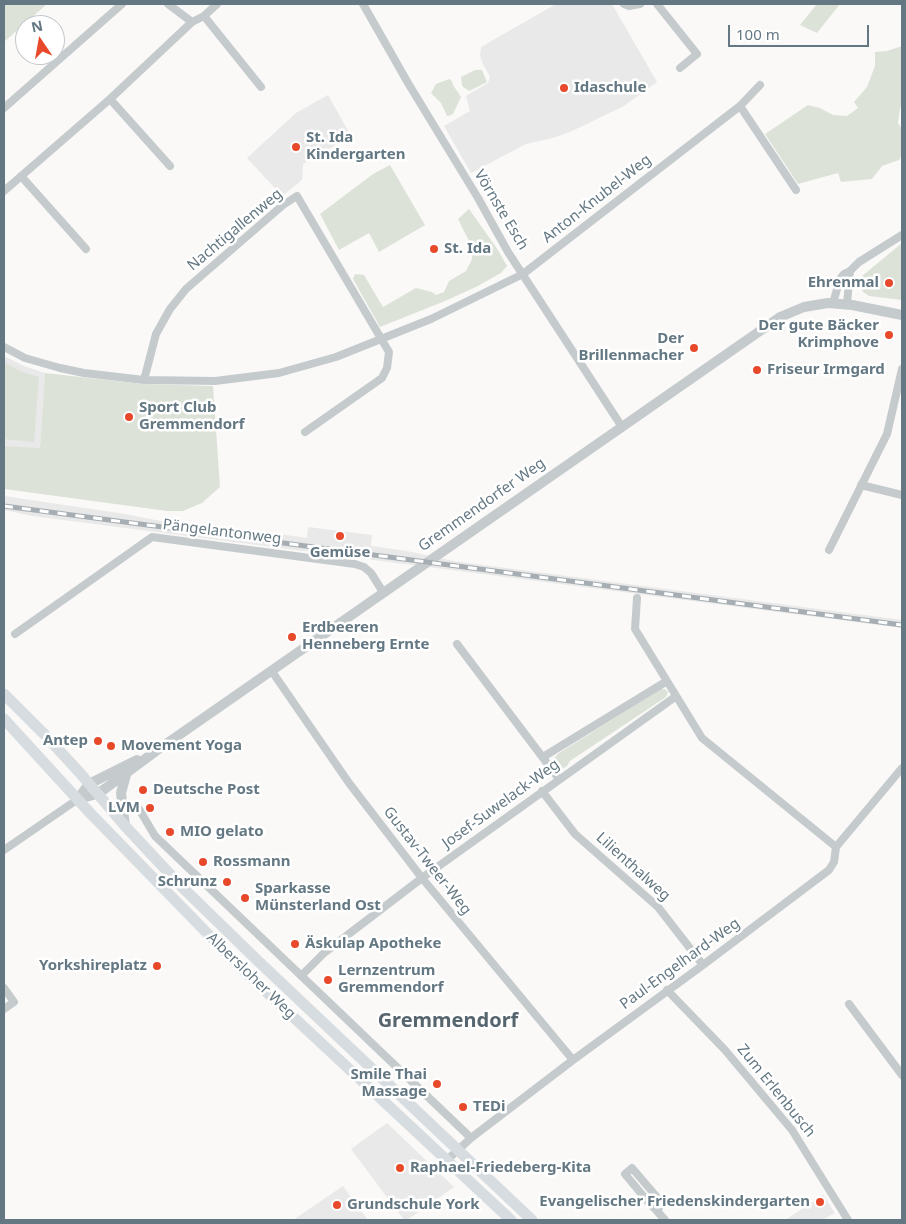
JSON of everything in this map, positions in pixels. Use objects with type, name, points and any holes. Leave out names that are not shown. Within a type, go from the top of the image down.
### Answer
[{"type":"main road","name":"Albersloher Weg","points":[[4,694],[40,730],[138,841],[182,886],[257,960],[532,1220]]},
{"type":"main road","name":"Albersloher Weg","points":[[4,719],[172,898],[245,972],[511,1220]]},
{"type":"street","points":[[4,108],[122,4]]},
{"type":"street","points":[[168,4],[192,22]]},
{"type":"street","points":[[5,186],[21,176],[110,99],[192,22],[204,16],[217,4]]},
{"type":"street","name":"Vörnste Esch","points":[[363,4],[508,252],[622,427]]},
{"type":"street","points":[[624,4],[628,6],[640,4]]},
{"type":"street","points":[[657,4],[697,54],[680,68]]},
{"type":"street","points":[[204,16],[261,87]]},
{"type":"street","name":"Anton-Knubel-Weg","points":[[4,347],[25,358],[60,368],[84,373],[144,380],[215,382],[279,373],[336,357],[431,319],[523,274],[740,106],[760,85]]},
{"type":"street","points":[[110,99],[170,166]]},
{"type":"street","points":[[740,106],[796,190]]},
{"type":"street","points":[[21,176],[86,249]]},
{"type":"street","name":"Nachtigallenweg","points":[[144,380],[156,334],[170,309],[186,290],[283,205],[297,196],[383,339]]},
{"type":"street","points":[[833,303],[840,279],[844,274],[859,262],[902,235]]},
{"type":"street","points":[[847,304],[850,271]]},
{"type":"street","name":"Gremmendorfer Weg","points":[[78,799],[97,794],[126,775],[156,751],[271,670],[780,317],[804,307],[833,303],[902,315]]},
{"type":"street","points":[[305,432],[382,378],[389,352],[383,339]]},
{"type":"street","points":[[829,550],[887,434],[902,369]]},
{"type":"street","points":[[862,485],[902,495]]},
{"type":"street","name":"Pängelantonweg","points":[[15,634],[152,537],[355,564],[364,567],[371,573],[383,592]]},
{"type":"street","points":[[636,598],[635,629],[702,738],[836,847]]},
{"type":"street","points":[[458,644],[559,779]]},
{"type":"street","name":"Gustav-Tweer-Weg","points":[[271,670],[348,783],[422,878],[573,1060]]},
{"type":"street","name":"Josef-Suwelack-Weg","points":[[543,756],[667,681]]},
{"type":"street","name":"Josef-Suwelack-Weg","points":[[301,976],[324,953],[422,878],[675,696]]},
{"type":"street","name":"Gremmendorfer Weg","points":[[78,799],[89,784],[156,751]]},
{"type":"street","name":"Paul-Engelhard-Weg","points":[[447,1160],[471,1138],[573,1060],[829,870],[834,862],[836,847],[902,768]]},
{"type":"street","points":[[125,826],[121,793],[126,775]]},
{"type":"street","name":"Lilienthalweg","points":[[542,791],[575,834],[658,907],[703,965]]},
{"type":"street","points":[[4,850],[78,799]]},
{"type":"street","points":[[139,809],[155,836],[471,1138]]},
{"type":"street","points":[[138,841],[155,836]]},
{"type":"street","points":[[4,988],[14,1002],[4,1009]]},
{"type":"street","name":"Zum Erlenbusch","points":[[668,990],[725,1050],[792,1130],[848,1220]]},
{"type":"street","points":[[849,1004],[902,1075]]},
{"type":"street","points":[[657,1211],[662,1203],[632,1168],[624,1174],[665,1220]]},
{"type":"shaded area","points":[[4,4],[47,4],[35,15],[15,15],[15,32],[4,42]]},
{"type":"shaded area","name":"Idaschule","points":[[556,4],[612,4],[657,82],[624,106],[570,132],[526,144],[471,173],[444,126],[470,111],[466,96],[488,83],[490,77],[482,62],[480,55],[481,47]]},
{"type":"shaded area","points":[[817,4],[840,4],[817,33],[800,25]]},
{"type":"shaded area","points":[[902,46],[902,103],[898,123],[902,129],[902,155],[899,160],[882,166],[872,179],[841,182],[838,173],[798,184],[765,134],[808,105],[820,108],[833,115],[847,116],[858,108],[854,102],[867,87],[875,66],[875,52],[887,51]]},
{"type":"shaded area","points":[[475,70],[482,70],[487,82],[469,91],[462,86],[461,77]]},
{"type":"shaded area","points":[[449,79],[461,97],[453,114],[447,116],[441,103],[431,93],[436,84]]},
{"type":"shaded area","name":"St. Ida Kindergarten","points":[[328,95],[351,136],[303,164],[302,180],[282,196],[247,158],[296,113]]},
{"type":"shaded area","points":[[390,165],[425,225],[379,252],[369,233],[339,250],[320,214],[373,174]]},
{"type":"shaded area","points":[[469,209],[507,266],[501,273],[476,287],[380,327],[353,279],[355,274],[364,275],[383,307],[416,288],[432,292],[436,295],[444,292],[449,281],[466,271],[472,259],[472,247],[458,219]]},
{"type":"shaded area","points":[[902,243],[902,300],[869,296],[863,292],[860,285],[862,276]]},
{"type":"shaded area","points":[[4,356],[24,366],[45,373],[40,449],[4,446]]},
{"type":"shaded area","points":[[4,362],[22,372],[39,377],[34,442],[4,439]]},
{"type":"shaded area","name":"Sport Club Gremmendorf","points":[[45,373],[143,384],[213,386],[220,487],[202,503],[183,511],[167,511],[4,489],[4,446],[40,448]]},
{"type":"shaded area","points":[[4,496],[125,514],[176,524],[266,532],[307,538],[308,527],[372,535],[371,546],[407,551],[453,561],[902,620],[902,628],[32,516],[4,510]]},
{"type":"shaded area","points":[[661,689],[665,689],[668,692],[666,697],[570,761],[567,766],[562,769],[556,768],[553,759],[559,753]]},
{"type":"shaded area","name":"Raphael-Friedeberg-Kita","points":[[387,1123],[454,1187],[407,1220],[404,1220],[351,1149]]},
{"type":"shaded area","name":"Grundschule York","points":[[343,1186],[368,1220],[293,1220]]},
{"type":"shaded area","name":"Evangelischer Friedenskindergarten","points":[[823,1195],[835,1213],[822,1220],[785,1220]]},
{"type":"railway","points":[[4,506],[902,625]]},
{"type":"place","name":"Idaschule","points":[[564,88]]},
{"type":"place","name":"St. Ida Kindergarten","points":[[296,147]]},
{"type":"place","name":"St. Ida","points":[[434,249]]},
{"type":"place","name":"Ehrenmal","points":[[889,283]]},
{"type":"place","name":"Der gute Bäcker Krimphove","points":[[889,335]]},
{"type":"place","name":"Der Brillenmacher","points":[[694,348]]},
{"type":"place","name":"Friseur Irmgard","points":[[757,370]]},
{"type":"place","name":"Sport Club Gremmendorf","points":[[129,417]]},
{"type":"place","name":"Gemüse","points":[[340,536]]},
{"type":"place","name":"Erdbeeren Henneberg Ernte","points":[[292,637]]},
{"type":"place","name":"Antep","points":[[98,741]]},
{"type":"place","name":"Movement Yoga","points":[[111,746]]},
{"type":"place","name":"Deutsche Post","points":[[143,790]]},
{"type":"place","name":"LVM","points":[[150,808]]},
{"type":"place","name":"MIO gelato","points":[[170,832]]},
{"type":"place","name":"Rossmann","points":[[203,862]]},
{"type":"place","name":"Schrunz","points":[[227,882]]},
{"type":"place","name":"Sparkasse Münsterland Ost","points":[[245,898]]},
{"type":"place","name":"Äskulap Apotheke","points":[[295,944]]},
{"type":"place","name":"Yorkshireplatz","points":[[157,966]]},
{"type":"place","name":"Lernzentrum Gremmendorf","points":[[328,980]]},
{"type":"place","name":"Smile Thai Massage","points":[[437,1084]]},
{"type":"place","name":"TEDi","points":[[463,1107]]},
{"type":"place","name":"Raphael-Friedeberg-Kita","points":[[400,1168]]},
{"type":"place","name":"Evangelischer Friedenskindergarten","points":[[820,1202]]},
{"type":"place","name":"Grundschule York","points":[[337,1205]]},
{"type":"district","name":"Gremmendorf","points":[[448,1021]]}]
